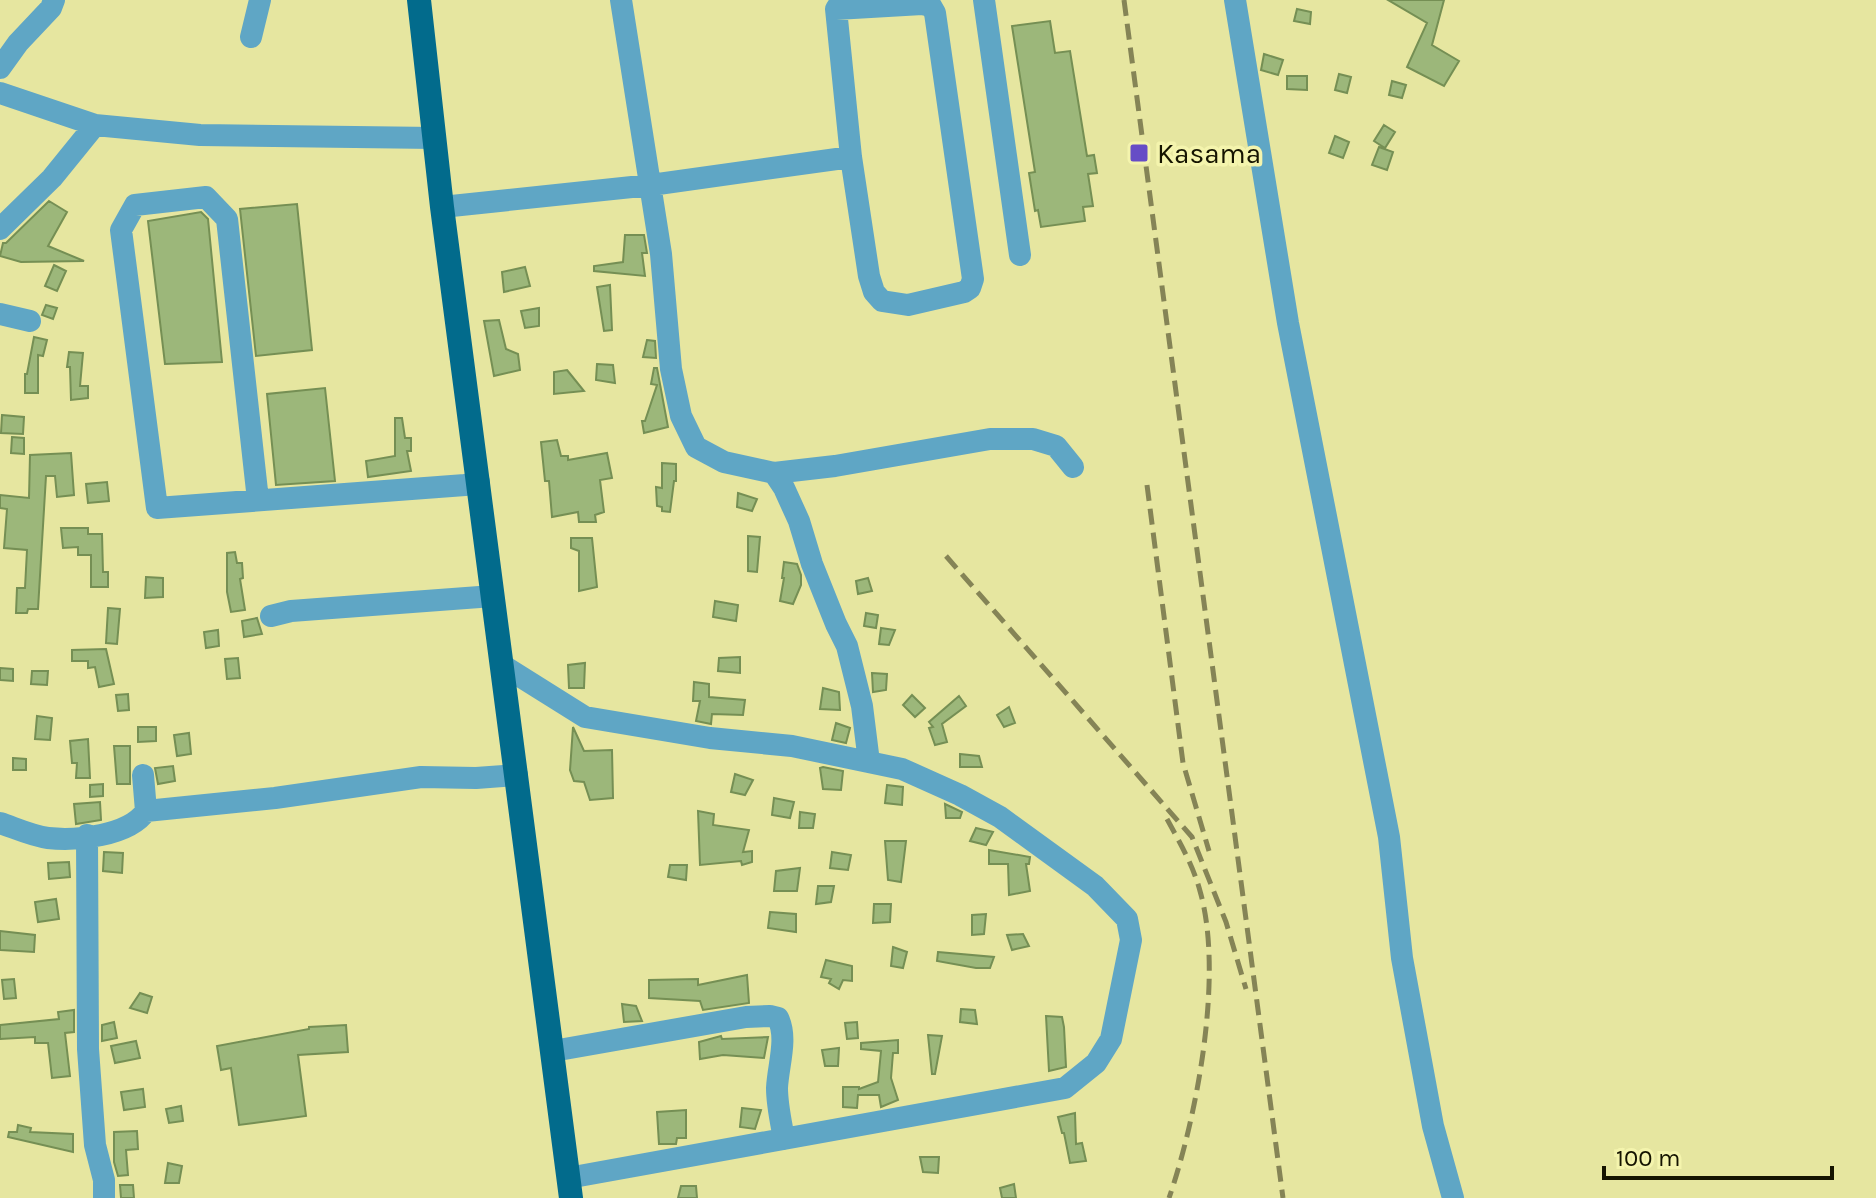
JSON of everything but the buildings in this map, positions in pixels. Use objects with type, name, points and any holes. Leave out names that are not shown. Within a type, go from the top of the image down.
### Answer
[{"type":"main road","points":[[419,0],[442,207],[569,1188]]},
{"type":"street","points":[[0,68],[18,43],[51,8],[54,0]]},
{"type":"street","points":[[251,37],[260,0]]},
{"type":"street","points":[[621,0],[661,254],[671,369],[681,416],[696,447],[724,462],[774,473],[835,466],[990,439],[1033,439],[1056,446],[1073,467]]},
{"type":"street","points":[[984,0],[1020,255]]},
{"type":"street","points":[[1235,0],[1288,323],[1389,837],[1402,958],[1433,1126],[1453,1198]]},
{"type":"street","points":[[922,4],[931,6],[935,13],[973,279],[970,288],[964,292],[908,305],[882,301],[874,292],[851,157],[839,5],[922,4]]},
{"type":"street","points":[[0,93],[95,125],[200,135],[435,138]]},
{"type":"street","points":[[0,229],[52,178],[95,125]]},
{"type":"street","points":[[442,207],[651,185],[851,157]]},
{"type":"street","points":[[258,500],[227,219],[206,197],[135,205],[121,230],[157,508],[465,485],[479,482]]},
{"type":"street","points":[[0,314],[30,321]]},
{"type":"street","points":[[774,473],[799,521],[812,564],[847,646],[862,706],[869,762]]},
{"type":"street","points":[[271,616],[291,611],[493,596]]},
{"type":"street","points":[[502,665],[585,717],[710,738],[792,746],[902,769],[1000,817],[1112,900],[1127,919],[1131,940],[1111,1039],[1096,1063],[1065,1088],[784,1139],[569,1188]]},
{"type":"street","points":[[143,775],[146,811]]},
{"type":"street","points":[[0,823],[48,838],[87,835],[132,826],[146,811],[275,798],[421,777],[517,775]]},
{"type":"street","points":[[87,835],[88,1049],[95,1145],[104,1180],[104,1198]]},
{"type":"street","points":[[553,1051],[746,1017],[778,1018],[781,1053],[777,1088],[784,1139]]},
{"type":"railway","points":[[1124,0],[1283,1198]]},
{"type":"railway","points":[[1147,485],[1183,763],[1209,851]]},
{"type":"railway","points":[[946,556],[1192,837],[1226,922],[1246,989]]},
{"type":"railway","points":[[1167,819],[1190,863],[1200,891],[1207,925],[1209,963],[1204,1045],[1197,1087],[1169,1198]]},
{"type":"place","name":"Kasama","points":[[1139,153]]}]
